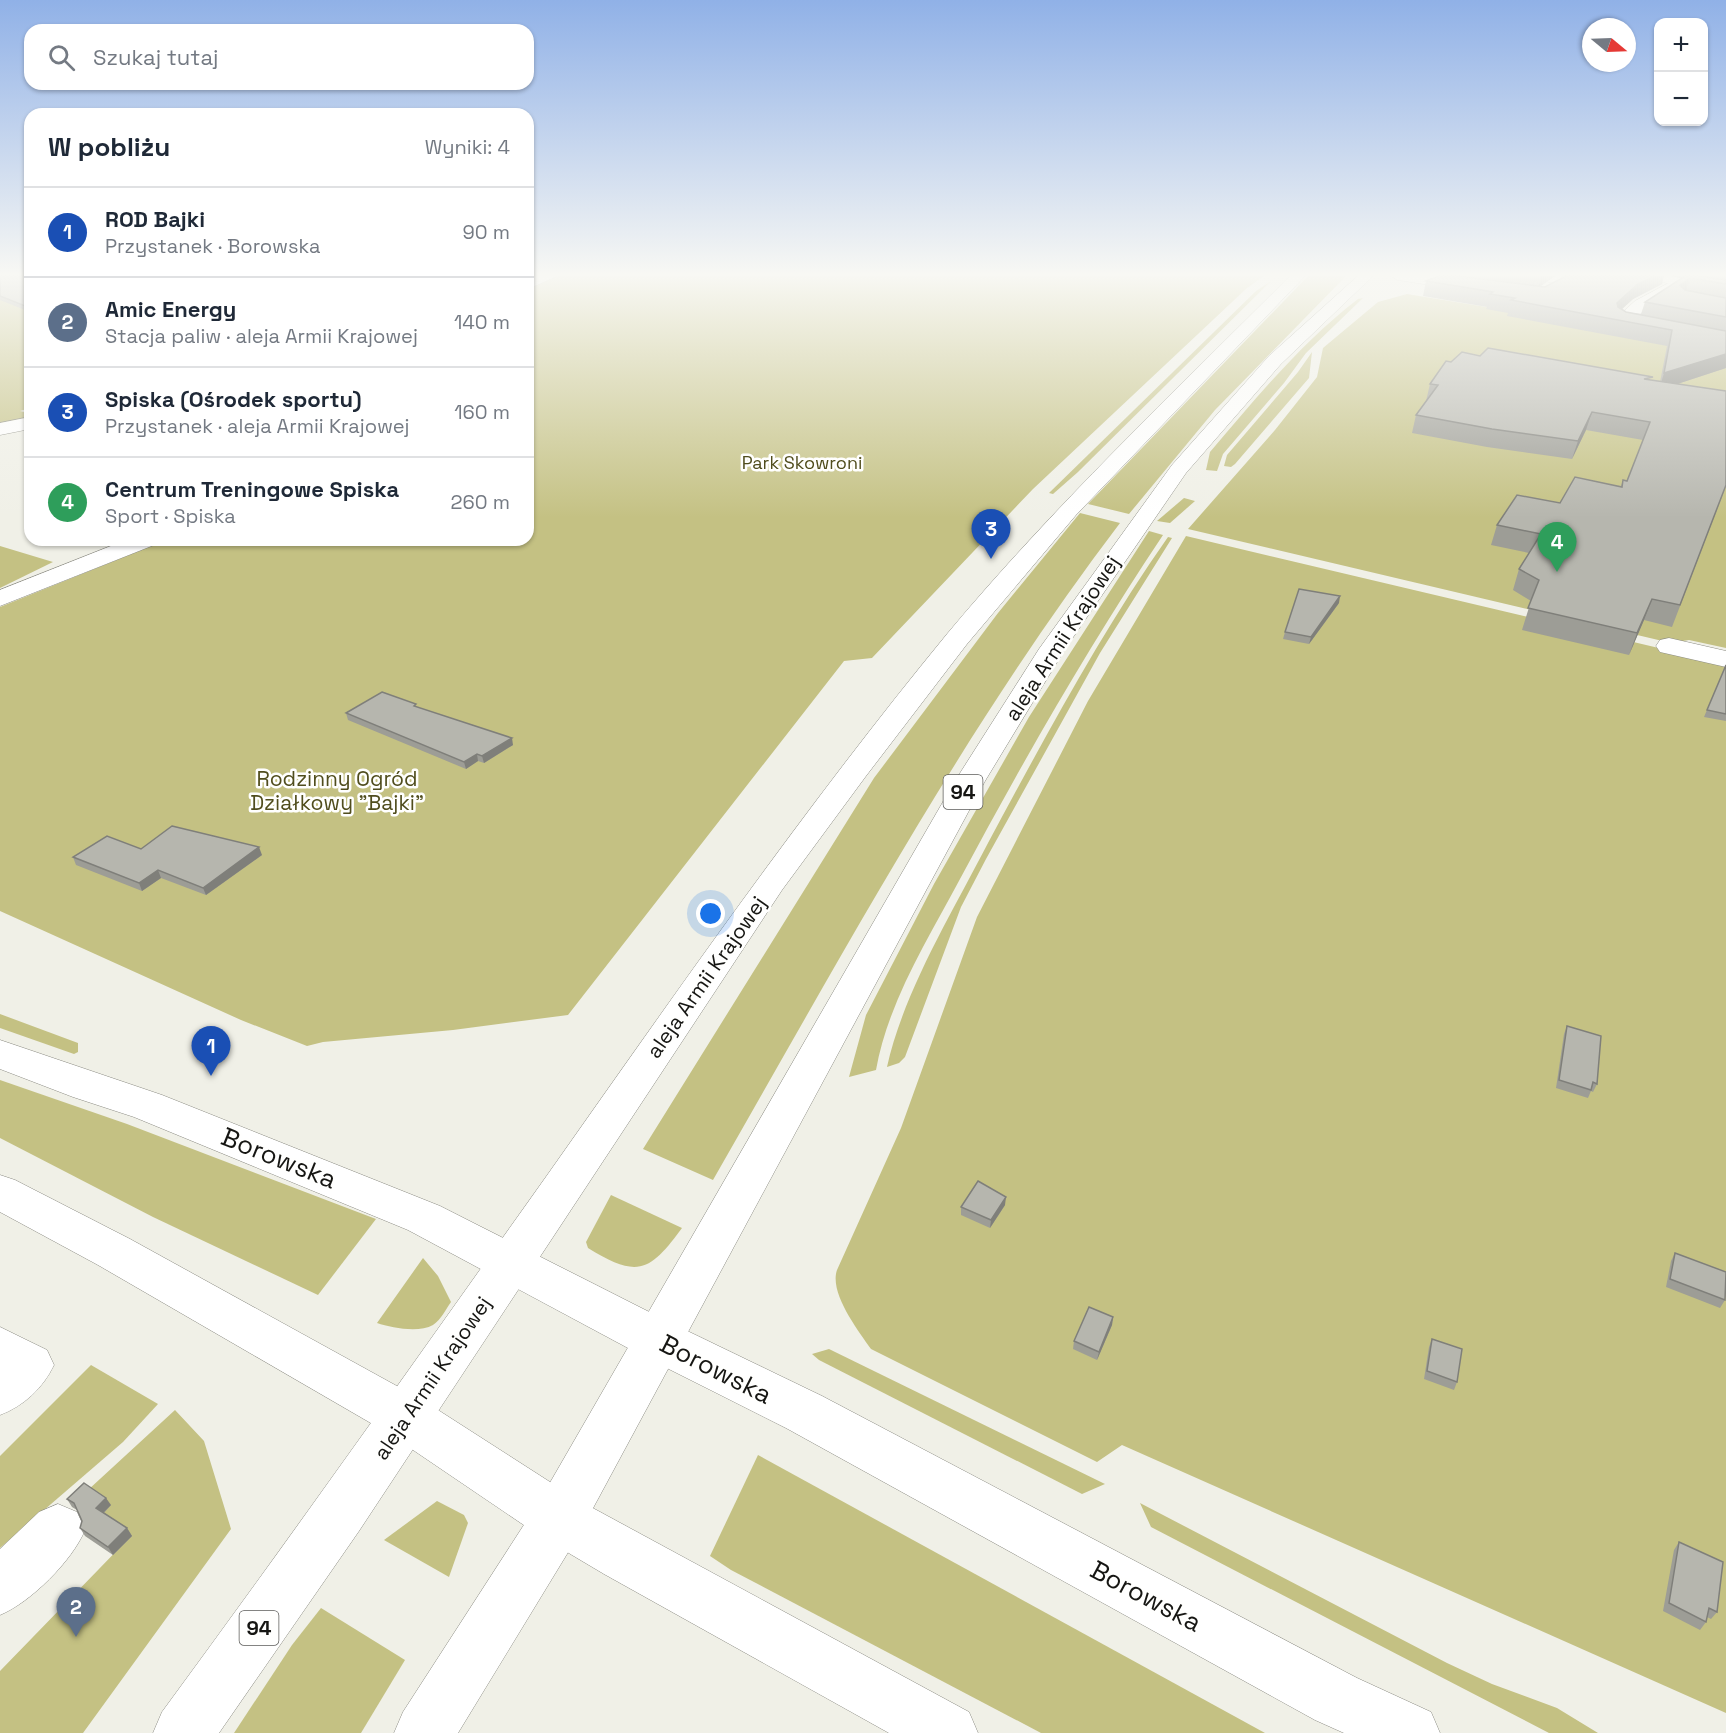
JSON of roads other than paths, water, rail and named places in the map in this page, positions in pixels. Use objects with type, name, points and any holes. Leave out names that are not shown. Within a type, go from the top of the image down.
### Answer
[{"type":"main road","name":"aleja Armii Krajowej","points":[[183,1733],[276,1605],[406,1417],[770,884],[958,638],[1070,507],[1218,357]]},
{"type":"main road","name":"aleja Armii Krajowej","points":[[424,1733],[559,1518],[970,781],[1052,648],[1179,469],[1278,357]]},
{"type":"main road","points":[[1,429],[24,424]]},
{"type":"main road","points":[[1,429],[24,438]]},
{"type":"main road","points":[[0,599],[131,546]]},
{"type":"main road","points":[[1669,646],[1726,659]]},
{"type":"main road","name":"Borowska","points":[[0,1054],[87,1087],[148,1106],[388,1202],[804,1412],[1336,1699],[1410,1733]]},
{"type":"main road","points":[[0,1192],[114,1252],[406,1417],[559,1518],[694,1596],[948,1733]]},
{"type":"main road","points":[[0,1348],[30,1365],[0,1393]]},
{"type":"main road","points":[[0,1587],[58,1530]]},
{"type":"place","name":"Spiska (Ośrodek sportu)","points":[[991,559]]},
{"type":"place","name":"Centrum Treningowe Spiska","points":[[1557,572]]},
{"type":"place","name":"ROD Bajki","points":[[211,1076]]},
{"type":"place","name":"Amic Energy","points":[[76,1637]]},
{"type":"park label","name":"Park Skowroni","points":[[802,462]]},
{"type":"park label","name":"Rodzinny Ogród Działkowy \"Bajki\"","points":[[337,790]]}]
